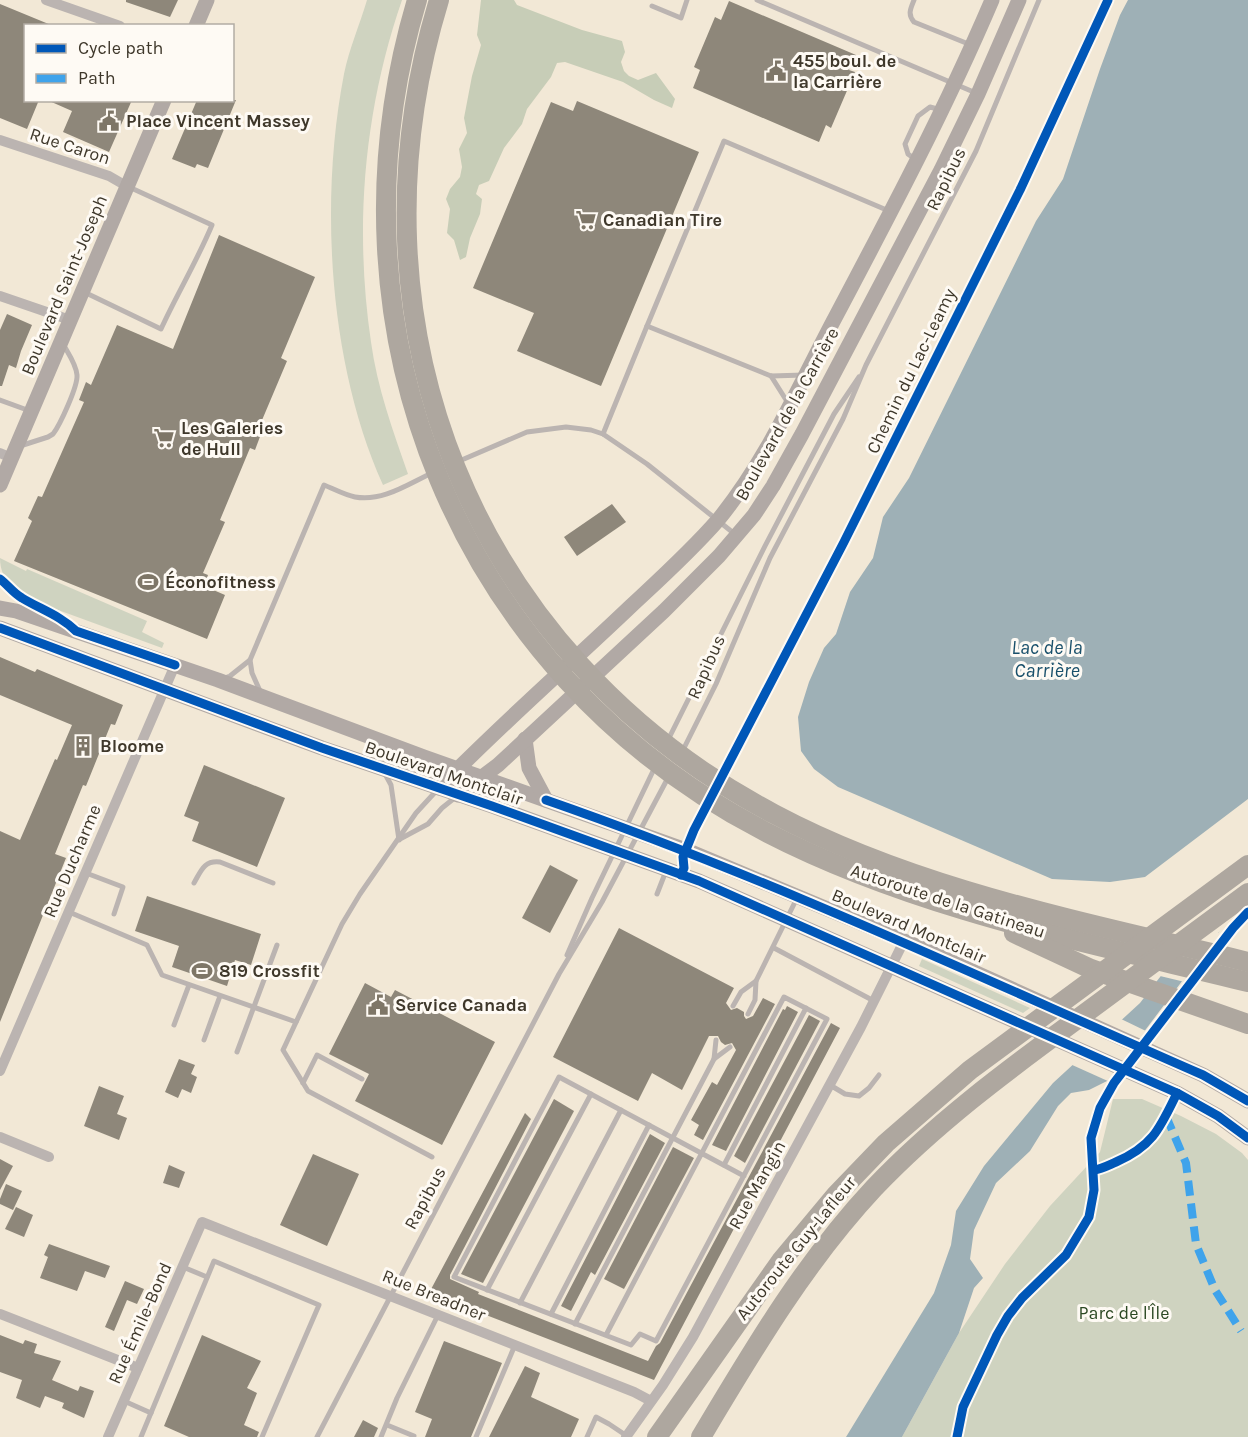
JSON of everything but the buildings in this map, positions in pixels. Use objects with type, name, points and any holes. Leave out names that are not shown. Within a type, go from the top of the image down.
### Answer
[{"type":"highway","name":"Autoroute de la Gatineau","points":[[417,0],[397,79],[387,153],[385,225],[391,305],[405,377],[425,442],[453,510],[488,576],[532,639],[584,698],[634,744],[686,784],[743,820],[805,851],[861,875],[962,909],[1248,982]]},
{"type":"highway","name":"Autoroute de la Gatineau","points":[[439,0],[420,74],[408,155],[405,223],[413,309],[428,386],[454,464],[487,533],[534,609],[587,673],[641,725],[696,767],[773,814],[832,842],[939,881],[1010,902],[1248,962]]},
{"type":"highway","name":"Autoroute Guy-Lafleur","points":[[657,1437],[753,1298],[795,1242],[848,1181],[915,1117],[963,1076],[1248,865]]},
{"type":"highway","name":"Autoroute Guy-Lafleur","points":[[700,1437],[775,1316],[811,1265],[873,1190],[930,1134],[1000,1076],[1248,893]]},
{"type":"highway","points":[[962,909],[1091,969],[1248,1024]]},
{"type":"highway","points":[[1198,949],[1248,953]]},
{"type":"main road","points":[[197,24],[207,0]]},
{"type":"main road","name":"Boulevard de la Carrière","points":[[439,788],[681,559],[717,520],[750,476],[917,161],[955,84],[992,0]]},
{"type":"main road","name":"Boulevard de la Carrière","points":[[458,795],[482,778],[685,591],[737,535],[761,504],[792,453],[941,170],[978,94],[1019,0]]},
{"type":"main road","name":"Boulevard Saint-Joseph","points":[[0,485],[9,453],[32,411],[163,102]]},
{"type":"main road","points":[[0,599],[16,610]]},
{"type":"main road","name":"Boulevard Montclair","points":[[0,608],[16,610],[218,680],[457,769],[632,830],[904,941],[1203,1075],[1248,1101]]},
{"type":"main road","name":"Boulevard Montclair","points":[[0,628],[382,770],[666,869],[892,966],[1137,1076],[1198,1105],[1232,1125],[1248,1138]]},
{"type":"main road","points":[[525,739],[529,768],[546,800]]},
{"type":"street","points":[[46,0],[114,24]]},
{"type":"street","name":"Rue Caron","points":[[0,140],[108,176],[128,187]]},
{"type":"street","points":[[0,296],[70,320]]},
{"type":"street","name":"Rue Ducharme","points":[[0,1071],[175,665]]},
{"type":"street","name":"Rue Mangin","points":[[626,1437],[698,1327],[830,1085],[904,941]]},
{"type":"street","points":[[0,1137],[49,1157]]},
{"type":"street","name":"Rue Breadner","points":[[202,1222],[639,1393],[651,1401]]},
{"type":"street","name":"Rue Émile-Bond","points":[[108,1437],[202,1222]]},
{"type":"street","points":[[0,1314],[138,1368]]},
{"type":"lane","points":[[652,6],[681,18],[687,0]]},
{"type":"lane","points":[[757,0],[978,94]]},
{"type":"lane","points":[[914,0],[910,14],[914,21],[972,46]]},
{"type":"lane","name":"Rapibus","points":[[678,759],[716,684],[767,565],[843,419],[866,365],[970,164],[1039,0]]},
{"type":"lane","points":[[603,434],[724,141],[891,211]]},
{"type":"lane","points":[[83,292],[161,329],[178,291],[202,250],[212,225],[128,187]]},
{"type":"lane","points":[[647,326],[771,376],[805,375]]},
{"type":"lane","points":[[9,453],[48,437],[57,429],[78,376],[72,359],[61,342]]},
{"type":"lane","name":"Rapibus","points":[[663,751],[726,622],[834,414],[866,365]]},
{"type":"lane","points":[[771,376],[789,405]]},
{"type":"lane","points":[[0,400],[32,411]]},
{"type":"lane","points":[[452,464],[511,437],[540,429],[578,428],[603,434],[737,535]]},
{"type":"lane","points":[[218,680],[230,676],[250,660],[324,485],[354,497],[373,498],[387,494],[441,469]]},
{"type":"lane","points":[[250,660],[257,688],[267,699]]},
{"type":"lane","name":"Rapibus","points":[[316,1437],[621,853],[658,760]]},
{"type":"lane","name":"Rapibus","points":[[559,974],[602,902],[632,830],[658,796],[673,768]]},
{"type":"lane","points":[[382,770],[392,785],[399,840]]},
{"type":"lane","points":[[432,1157],[308,1091],[283,1050],[342,924],[416,813],[439,788]]},
{"type":"lane","points":[[399,840],[428,824],[458,795]]},
{"type":"lane","points":[[194,883],[205,864],[212,861],[273,883]]},
{"type":"lane","points":[[657,894],[666,869]]},
{"type":"lane","points":[[86,873],[123,886],[114,914]]},
{"type":"lane","points":[[733,1006],[741,992],[756,981],[798,896]]},
{"type":"lane","points":[[69,912],[147,945],[162,975],[297,1022]]},
{"type":"lane","points":[[237,1052],[277,945]]},
{"type":"lane","points":[[774,948],[874,1001]]},
{"type":"lane","points":[[748,1014],[755,1000],[756,981]]},
{"type":"lane","points":[[174,1025],[189,985]]},
{"type":"lane","points":[[204,1040],[220,996]]},
{"type":"lane","points":[[606,1335],[702,1153],[784,997],[827,1019],[744,1176],[656,1341],[640,1334],[631,1345],[454,1277],[559,1077],[673,1137],[702,1153],[744,1176]]},
{"type":"lane","points":[[724,1165],[806,1008]]},
{"type":"lane","points":[[575,1323],[714,1059],[716,1040]]},
{"type":"lane","points":[[714,1059],[730,1047]]},
{"type":"lane","points":[[303,1083],[318,1055],[362,1079]]},
{"type":"lane","points":[[830,1085],[849,1095],[859,1096],[879,1075]]},
{"type":"lane","points":[[487,1290],[591,1094]]},
{"type":"lane","points":[[520,1303],[621,1110]]},
{"type":"lane","points":[[551,1314],[649,1125]]},
{"type":"lane","points":[[141,1437],[214,1261],[319,1305],[262,1437]]},
{"type":"lane","points":[[183,1266],[207,1277]]},
{"type":"lane","points":[[381,1437],[397,1398],[438,1315]]},
{"type":"lane","points":[[476,1437],[515,1345]]},
{"type":"lane","points":[[124,1401],[151,1413]]},
{"type":"lane","points":[[587,1437],[596,1417],[626,1437]]},
{"type":"lane","points":[[387,1425],[414,1436]]},
{"type":"green space","points":[[367,0],[402,0],[389,42],[371,126],[363,212],[363,256],[371,342],[386,409],[408,474],[383,485],[365,438],[340,336],[331,229],[336,124],[344,74]]},
{"type":"green space","points":[[481,0],[514,0],[517,5],[582,30],[622,41],[625,52],[621,62],[624,71],[638,80],[656,73],[675,99],[672,108],[623,82],[565,62],[557,63],[551,77],[527,109],[522,124],[504,148],[489,181],[479,185],[476,194],[482,199],[480,214],[470,238],[466,257],[460,260],[454,240],[447,233],[450,209],[446,199],[450,189],[460,177],[462,167],[459,149],[467,133],[464,118],[481,45],[477,35]]},
{"type":"green space","points":[[0,558],[147,621],[142,632],[164,643],[162,648],[39,603],[18,591],[7,581]]},
{"type":"green space","points":[[922,959],[1030,1008],[1023,1013],[919,966]]},
{"type":"green space","name":"Parc de l'Île","points":[[1113,1099],[1142,1099],[1181,1116],[1216,1134],[1248,1160],[1248,1437],[902,1437],[959,1333],[1005,1264],[1050,1206],[1100,1152]]},
{"type":"water","name":"Lac de la Carrière","points":[[1128,0],[1248,0],[1248,799],[1145,877],[1110,882],[1052,879],[838,787],[814,769],[801,751],[798,717],[809,682],[824,648],[836,634],[850,592],[873,558],[883,517],[909,478],[1036,221],[1063,179],[1100,69]]},
{"type":"water","points":[[1217,903],[1225,924],[1107,1081],[1089,1090],[1071,1093],[1058,1106],[1030,1151],[996,1183],[974,1230],[970,1259],[983,1278],[974,1288],[959,1333],[902,1437],[846,1437],[934,1293],[951,1245],[956,1211],[984,1166],[1053,1083],[1140,1003]]},
{"type":"pier","points":[[1248,877],[1248,909],[1218,933],[1221,934],[1185,982],[1160,976],[1141,997],[1215,901]]},
{"type":"pier","points":[[1119,1018],[1148,1032],[1110,1082],[1070,1064]]},
{"type":"marked path","points":[[1166,1116],[1186,1163],[1196,1244],[1215,1290],[1241,1331]]},
{"type":"cycle path","name":"Chemin du Lac-Leamy","points":[[681,875],[684,868],[683,857],[694,830],[844,542],[1020,190],[1108,0]]},
{"type":"cycle path","points":[[0,579],[19,596],[57,617],[76,631],[175,665]]},
{"type":"cycle path","points":[[0,628],[322,748],[492,806],[699,881],[1177,1093],[1218,1116],[1248,1138]]},
{"type":"cycle path","points":[[546,800],[630,830],[877,931],[1203,1075],[1248,1101]]},
{"type":"cycle path","points":[[957,1437],[963,1407],[1008,1316],[1022,1298],[1066,1255],[1089,1217],[1094,1190],[1091,1138],[1100,1108],[1114,1083],[1233,928],[1248,912]]},
{"type":"cycle path","points":[[1094,1170],[1129,1156],[1147,1142],[1160,1126],[1177,1093]]},
{"type":"place","name":"455 boul. de la Carrière","points":[[776,71]]},
{"type":"place","name":"Place Vincent Massey","points":[[109,121]]},
{"type":"place","name":"Canadian Tire","points":[[586,220]]},
{"type":"place","name":"Les Galeries de Hull","points":[[164,438]]},
{"type":"place","name":"Éconofitness","points":[[148,582]]},
{"type":"place","name":"Bloome","points":[[83,746]]},
{"type":"place","name":"819 Crossfit","points":[[202,971]]},
{"type":"place","name":"Service Canada","points":[[378,1005]]}]
